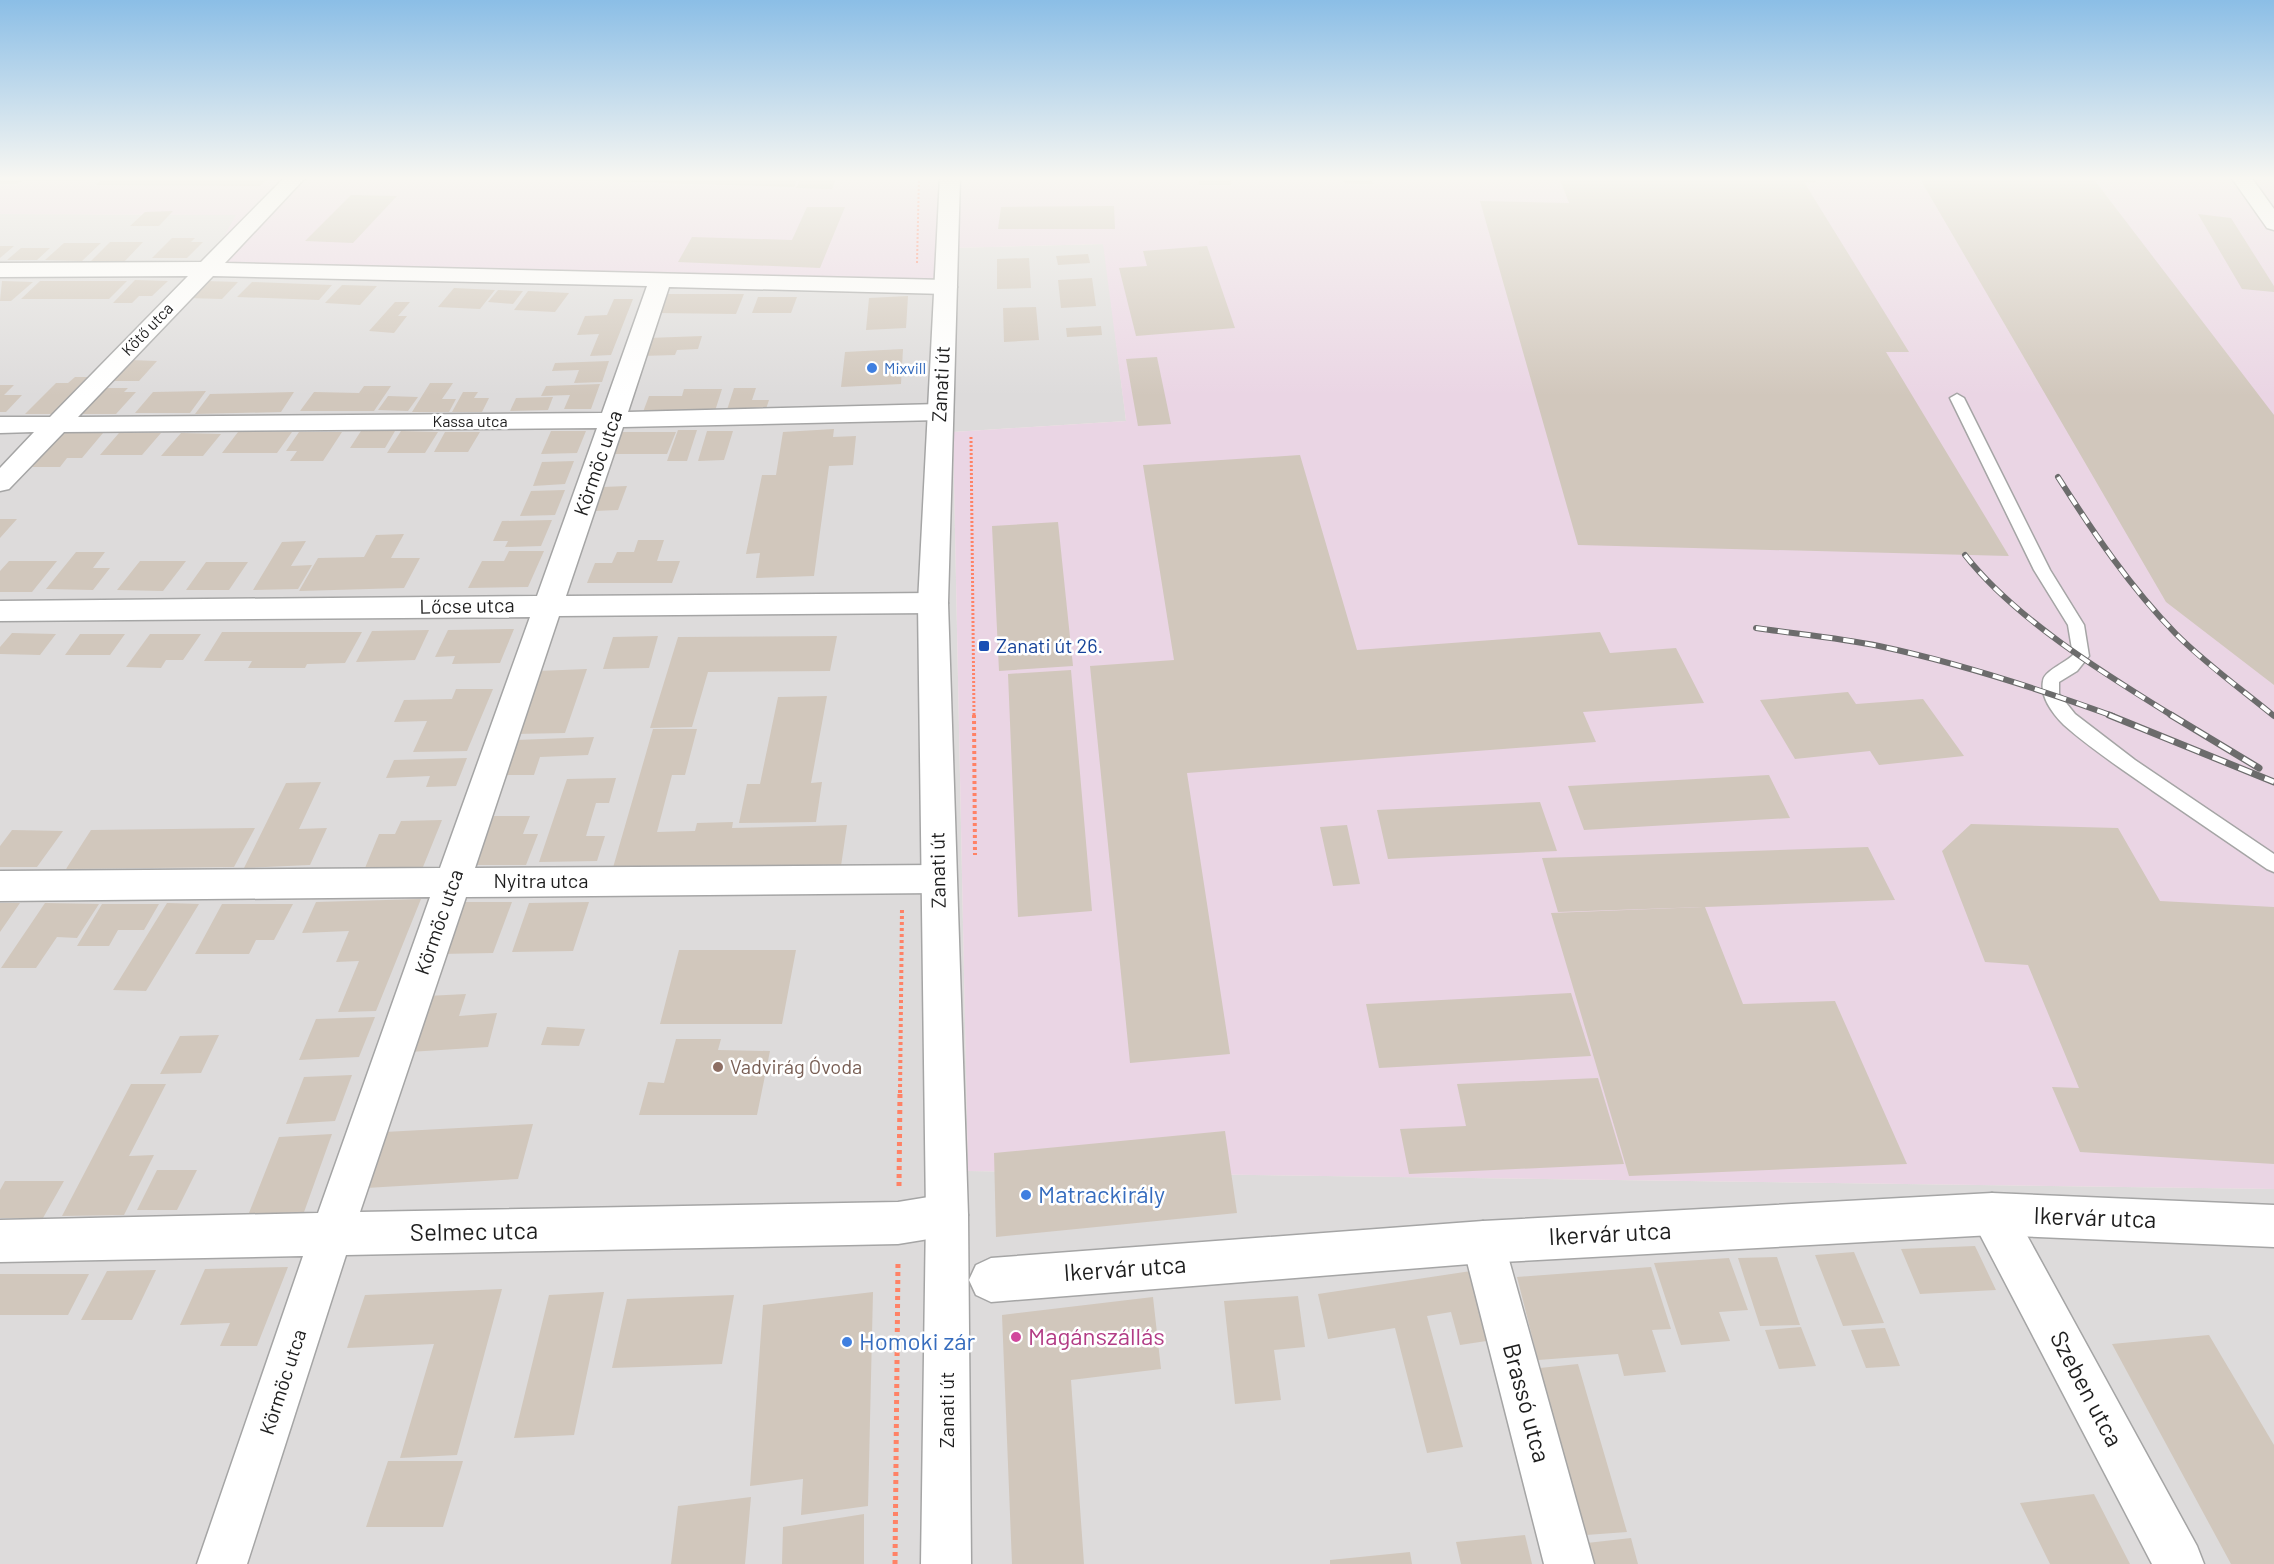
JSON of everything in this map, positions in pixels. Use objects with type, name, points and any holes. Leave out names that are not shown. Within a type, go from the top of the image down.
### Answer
[{"type":"street","name":"Kötő utca","points":[[0,483],[223,250]]},
{"type":"street","name":"Zanati út","points":[[946,1564],[947,1215],[933,603],[947,250]]},
{"type":"street","points":[[0,270],[204,269],[946,288]]},
{"type":"street","name":"Körmöc utca","points":[[222,1564],[331,1236],[660,282]]},
{"type":"street","name":"Kassa utca","points":[[0,425],[612,420],[940,412]]},
{"type":"street","name":"Lőcse utca","points":[[0,611],[933,603]]},
{"type":"street","name":"Nyitra utca","points":[[0,886],[938,879]]},
{"type":"street","name":"Ikervár utca","points":[[947,1283],[1483,1242],[1992,1214],[2274,1226]]},
{"type":"street","name":"Szeben utca","points":[[1992,1214],[2179,1564]]},
{"type":"street","name":"Selmec utca","points":[[0,1241],[898,1223],[947,1215]]},
{"type":"street","name":"Brassó utca","points":[[1483,1242],[1569,1564]]},
{"type":"lane","points":[[1957,398],[2042,570],[2076,625],[2081,656],[2071,667],[2051,679],[2051,695],[2069,719],[2129,765],[2274,864]]},
{"type":"path","points":[[971,430],[975,861]]},
{"type":"shaded area","points":[[0,250],[217,250],[207,267],[871,250],[1105,250],[1126,421],[953,432],[968,1171],[2274,1189],[2274,1564],[0,1564]]},
{"type":"shaded area","points":[[216,250],[953,250],[950,284],[207,267]]},
{"type":"shaded area","points":[[1104,250],[2274,250],[2274,1189],[968,1171],[953,432],[1126,421]]},
{"type":"building","points":[[0,250],[9,250],[0,258]]},
{"type":"building","points":[[19,250],[48,250],[37,260],[7,260]]},
{"type":"building","points":[[56,250],[94,250],[82,261],[45,260]]},
{"type":"building","points":[[102,250],[135,250],[125,261],[91,261]]},
{"type":"building","points":[[160,250],[195,250],[187,258],[152,258]]},
{"type":"building","points":[[685,250],[827,250],[820,268],[678,262]]},
{"type":"building","points":[[1208,250],[1235,328],[1136,336],[1119,268],[1147,266],[1143,251]]},
{"type":"building","points":[[1494,250],[1846,250],[1909,352],[1886,352],[2009,556],[1578,545]]},
{"type":"building","points":[[1961,250],[2148,250],[2274,415],[2274,685],[2166,602]]},
{"type":"building","points":[[2219,250],[2251,250],[2274,286],[2274,292],[2242,289]]},
{"type":"building","points":[[1088,254],[1090,263],[1058,265],[1056,256]]},
{"type":"building","points":[[1029,258],[1031,288],[997,289],[997,259]]},
{"type":"building","points":[[1092,278],[1096,306],[1061,308],[1058,280]]},
{"type":"building","points":[[135,280],[168,281],[152,296],[139,296],[132,303],[113,303]]},
{"type":"building","points":[[2,281],[33,282],[11,301],[0,301]]},
{"type":"building","points":[[40,281],[127,281],[109,299],[21,299]]},
{"type":"building","points":[[205,281],[238,282],[222,299],[188,298]]},
{"type":"building","points":[[252,282],[332,285],[319,300],[237,297]]},
{"type":"building","points":[[342,285],[377,286],[360,305],[325,303]]},
{"type":"building","points":[[454,288],[495,290],[480,309],[438,307]]},
{"type":"building","points":[[498,290],[523,291],[513,304],[488,302]]},
{"type":"building","points":[[528,291],[569,293],[555,312],[514,310]]},
{"type":"building","points":[[668,294],[744,294],[736,314],[658,313]]},
{"type":"building","points":[[908,296],[906,328],[866,330],[869,298]]},
{"type":"building","points":[[758,297],[797,297],[791,313],[752,313]]},
{"type":"building","points":[[614,299],[633,299],[611,355],[590,356],[599,334],[577,335],[585,316],[607,315]]},
{"type":"building","points":[[395,302],[410,302],[398,316],[407,316],[394,333],[369,331]]},
{"type":"building","points":[[1036,307],[1039,340],[1004,342],[1003,308]]},
{"type":"building","points":[[1101,326],[1102,335],[1067,337],[1066,328]]},
{"type":"building","points":[[702,336],[698,349],[677,350],[675,355],[641,356],[648,338]]},
{"type":"building","name":"Mixvill","points":[[903,349],[901,384],[841,387],[845,352]]},
{"type":"building","points":[[1157,357],[1171,424],[1138,426],[1126,359]]},
{"type":"building","points":[[131,360],[157,361],[139,381],[112,381]]},
{"type":"building","points":[[609,361],[602,382],[574,383],[579,370],[552,371],[555,363]]},
{"type":"building","points":[[75,377],[98,377],[61,414],[25,414],[56,383],[68,383]]},
{"type":"building","points":[[430,383],[453,383],[442,399],[456,399],[449,412],[412,412]]},
{"type":"building","points":[[600,384],[591,409],[564,409],[570,395],[541,396],[546,386]]},
{"type":"building","points":[[0,385],[14,385],[4,395],[22,395],[6,412],[0,412]]},
{"type":"building","points":[[364,386],[391,386],[374,411],[300,411],[314,392],[359,393]]},
{"type":"building","points":[[104,388],[128,388],[124,392],[136,392],[116,414],[79,414]]},
{"type":"building","points":[[734,388],[756,388],[752,400],[769,400],[765,412],[726,413]]},
{"type":"building","points":[[684,389],[722,389],[715,411],[643,412],[649,396],[682,396]]},
{"type":"building","points":[[206,391],[190,413],[135,413],[153,392]]},
{"type":"building","points":[[294,392],[281,412],[195,414],[210,394]]},
{"type":"building","points":[[463,392],[478,392],[474,398],[489,398],[482,412],[452,412]]},
{"type":"building","points":[[388,396],[418,397],[408,411],[378,410]]},
{"type":"building","points":[[553,397],[548,410],[510,411],[516,398]]},
{"type":"building","points":[[834,429],[833,437],[856,436],[853,465],[829,466],[814,576],[756,578],[760,553],[746,554],[762,475],[776,475],[783,432]]},
{"type":"building","points":[[678,430],[697,430],[687,461],[667,461]]},
{"type":"building","points":[[361,431],[395,431],[385,448],[350,448]]},
{"type":"building","points":[[401,431],[438,432],[425,453],[387,453]]},
{"type":"building","points":[[551,431],[586,431],[577,453],[541,454]]},
{"type":"building","points":[[707,431],[733,431],[724,460],[698,461]]},
{"type":"building","points":[[238,432],[292,432],[277,453],[222,453]]},
{"type":"building","points":[[299,432],[342,432],[323,461],[290,461],[297,451],[286,451]]},
{"type":"building","points":[[445,432],[480,432],[468,452],[434,452]]},
{"type":"building","points":[[619,432],[676,432],[667,454],[609,454]]},
{"type":"building","points":[[62,433],[103,433],[82,458],[67,458],[60,467],[32,467]]},
{"type":"building","points":[[119,433],[161,433],[142,455],[100,455]]},
{"type":"building","points":[[181,433],[221,434],[203,456],[161,456]]},
{"type":"building","points":[[1300,455],[1357,650],[1600,632],[1610,653],[1676,648],[1704,703],[1583,712],[1596,742],[1187,773],[1230,1054],[1130,1063],[1090,666],[1174,660],[1143,465]]},
{"type":"building","points":[[574,461],[565,484],[533,486],[542,462]]},
{"type":"building","points":[[627,486],[618,510],[594,511],[603,487]]},
{"type":"building","points":[[565,490],[555,515],[520,516],[531,491]]},
{"type":"building","points":[[0,519],[17,519],[0,538]]},
{"type":"building","points":[[552,520],[541,546],[505,547],[508,541],[493,541],[502,521]]},
{"type":"building","points":[[1058,522],[1073,666],[999,671],[992,526]]},
{"type":"building","points":[[404,534],[391,558],[420,558],[404,588],[299,591],[318,558],[364,557],[376,535]]},
{"type":"building","points":[[638,540],[664,540],[657,561],[680,561],[672,583],[587,583],[595,563],[612,563],[617,552],[634,552]]},
{"type":"building","points":[[306,541],[291,566],[312,565],[298,589],[253,590],[282,542]]},
{"type":"building","points":[[509,551],[544,551],[528,587],[468,588],[482,561],[504,561]]},
{"type":"building","points":[[76,552],[105,552],[93,568],[110,568],[93,590],[46,589]]},
{"type":"building","points":[[9,561],[57,561],[32,592],[0,592],[0,571]]},
{"type":"building","points":[[140,561],[186,561],[163,591],[117,590]]},
{"type":"building","points":[[206,562],[248,562],[229,590],[186,590]]},
{"type":"building","points":[[514,629],[500,663],[452,664],[455,656],[435,657],[448,630]]},
{"type":"building","points":[[429,630],[415,660],[356,662],[372,631]]},
{"type":"building","points":[[222,632],[362,632],[345,663],[307,664],[305,668],[248,668],[252,661],[204,661]]},
{"type":"building","points":[[12,633],[56,634],[40,655],[0,654],[0,647]]},
{"type":"building","points":[[80,634],[125,634],[110,655],[65,655]]},
{"type":"building","points":[[150,634],[201,634],[183,660],[166,660],[161,668],[126,667]]},
{"type":"building","points":[[658,636],[649,668],[603,669],[613,637]]},
{"type":"building","points":[[837,636],[830,671],[708,672],[692,727],[650,728],[678,637]]},
{"type":"building","points":[[587,669],[565,733],[514,734],[538,671]]},
{"type":"building","points":[[1071,670],[1092,911],[1018,917],[1008,674]]},
{"type":"building","points":[[456,689],[493,689],[467,751],[413,752],[427,721],[394,722],[404,700],[452,699]]},
{"type":"building","points":[[1848,692],[1856,704],[1923,699],[1964,756],[1879,765],[1870,751],[1795,759],[1760,700]]},
{"type":"building","points":[[827,696],[811,783],[822,782],[816,822],[739,823],[747,784],[760,784],[778,697]]},
{"type":"building","points":[[653,729],[697,729],[685,775],[672,775],[657,832],[695,831],[697,823],[733,822],[732,828],[847,825],[841,866],[612,871]]},
{"type":"building","points":[[594,737],[588,755],[540,757],[534,775],[503,775],[516,740]]},
{"type":"building","points":[[467,758],[456,786],[426,787],[430,776],[386,778],[394,760]]},
{"type":"building","points":[[1769,775],[1790,818],[1584,830],[1568,786]]},
{"type":"building","points":[[616,778],[609,803],[596,803],[586,836],[605,836],[597,861],[539,862],[567,779]]},
{"type":"building","points":[[321,782],[299,829],[327,828],[310,865],[244,868],[286,783]]},
{"type":"building","points":[[1540,802],[1557,851],[1388,859],[1377,810]]},
{"type":"building","points":[[494,816],[530,816],[523,834],[538,834],[526,865],[474,865]]},
{"type":"building","points":[[442,820],[423,867],[365,868],[379,834],[395,834],[401,821]]},
{"type":"building","points":[[1971,824],[2118,828],[2160,901],[2274,907],[2274,1164],[2080,1152],[2052,1087],[2079,1088],[2028,965],[1985,962],[1942,851]]},
{"type":"building","points":[[1347,825],[1360,884],[1333,886],[1320,827]]},
{"type":"building","points":[[255,828],[234,867],[66,869],[91,830]]},
{"type":"building","points":[[12,830],[63,831],[37,867],[0,867],[0,846]]},
{"type":"building","points":[[1868,847],[1895,900],[1705,907],[1743,1004],[1835,1001],[1907,1164],[1629,1176],[1551,913],[1703,907],[1558,912],[1542,858]]},
{"type":"building","points":[[421,899],[376,1011],[338,1012],[359,961],[336,962],[349,931],[302,933],[316,902]]},
{"type":"building","points":[[459,902],[512,902],[493,953],[439,954]]},
{"type":"building","points":[[589,902],[573,951],[512,952],[529,903]]},
{"type":"building","points":[[0,903],[20,903],[0,932]]},
{"type":"building","points":[[45,903],[99,904],[77,938],[57,937],[36,968],[1,968]]},
{"type":"building","points":[[167,903],[199,904],[146,991],[113,990]]},
{"type":"building","points":[[102,904],[159,904],[144,930],[118,930],[109,946],[77,946]]},
{"type":"building","points":[[222,904],[293,904],[274,940],[256,940],[249,954],[195,954]]},
{"type":"building","points":[[679,950],[796,950],[782,1024],[660,1024]]},
{"type":"building","points":[[1571,993],[1591,1056],[1379,1068],[1366,1004]]},
{"type":"building","points":[[466,994],[459,1016],[497,1013],[488,1047],[409,1052],[427,996]]},
{"type":"building","points":[[375,1017],[359,1057],[299,1060],[316,1019]]},
{"type":"building","points":[[547,1027],[585,1029],[579,1046],[541,1045]]},
{"type":"building","points":[[219,1035],[201,1073],[160,1074],[180,1036]]},
{"type":"building","name":"Vadvirág Óvoda","points":[[676,1039],[721,1039],[718,1050],[770,1051],[757,1115],[639,1115],[648,1082],[664,1083]]},
{"type":"building","points":[[352,1075],[335,1121],[286,1124],[304,1077]]},
{"type":"building","points":[[1598,1078],[1624,1164],[1409,1174],[1400,1129],[1466,1126],[1457,1084]]},
{"type":"building","points":[[131,1084],[166,1084],[129,1156],[154,1155],[124,1215],[62,1216]]},
{"type":"building","points":[[533,1124],[518,1179],[366,1188],[385,1132]]},
{"type":"building","points":[[1225,1131],[1237,1213],[996,1237],[994,1153]]},
{"type":"building","points":[[332,1134],[303,1215],[247,1218],[279,1137]]},
{"type":"building","points":[[157,1170],[197,1170],[177,1210],[137,1210]]},
{"type":"building","points":[[5,1181],[64,1181],[43,1218],[0,1218],[0,1190]]},
{"type":"building","points":[[1975,1246],[1996,1290],[1920,1294],[1901,1249]]},
{"type":"building","points":[[1854,1252],[1884,1323],[1843,1326],[1815,1255]]},
{"type":"building","points":[[1777,1257],[1800,1325],[1760,1326],[1738,1258]]},
{"type":"building","points":[[1729,1258],[1748,1310],[1719,1312],[1730,1341],[1681,1345],[1654,1263]]},
{"type":"building","points":[[288,1267],[257,1346],[220,1346],[230,1323],[180,1325],[205,1269]]},
{"type":"building","points":[[1651,1267],[1671,1329],[1652,1330],[1666,1372],[1624,1376],[1618,1354],[1538,1360],[1517,1277]]},
{"type":"building","points":[[156,1270],[132,1320],[81,1320],[107,1271]]},
{"type":"building","points":[[1471,1271],[1493,1340],[1460,1345],[1451,1312],[1427,1316],[1463,1447],[1427,1453],[1395,1328],[1328,1339],[1318,1294]]},
{"type":"building","points":[[0,1274],[89,1274],[68,1315],[0,1315]]},
{"type":"building","points":[[502,1289],[457,1455],[400,1458],[434,1344],[347,1348],[365,1295]]},
{"type":"building","points":[[604,1292],[574,1435],[514,1438],[549,1295]]},
{"type":"building","points":[[873,1292],[868,1506],[801,1515],[803,1479],[750,1486],[763,1305]]},
{"type":"building","points":[[734,1295],[722,1364],[612,1368],[627,1299]]},
{"type":"building","points":[[1298,1296],[1305,1347],[1274,1350],[1281,1400],[1235,1404],[1224,1301]]},
{"type":"building","points":[[1153,1297],[1161,1369],[1071,1380],[1084,1564],[1012,1564],[1002,1315]]},
{"type":"building","points":[[1801,1327],[1816,1366],[1779,1369],[1765,1330]]},
{"type":"building","points":[[1885,1328],[1900,1366],[1866,1368],[1851,1330]]},
{"type":"building","points":[[2209,1335],[2274,1445],[2274,1564],[2231,1564],[2112,1344]]},
{"type":"building","points":[[1578,1364],[1627,1532],[1586,1535],[1540,1368]]},
{"type":"building","points":[[388,1461],[463,1461],[443,1527],[366,1527]]},
{"type":"building","points":[[2094,1494],[2130,1564],[2050,1564],[2020,1503]]},
{"type":"building","points":[[751,1497],[745,1564],[671,1564],[678,1506]]},
{"type":"building","points":[[864,1514],[864,1564],[782,1564],[783,1527]]},
{"type":"building","points":[[1525,1535],[1532,1564],[1461,1564],[1456,1542]]},
{"type":"building","points":[[1631,1538],[1638,1564],[1592,1564],[1587,1543]]},
{"type":"building","points":[[1410,1552],[1412,1564],[1330,1564],[1330,1560]]},
{"type":"railway","points":[[2058,477],[2113,558],[2159,616],[2199,656],[2274,716]]},
{"type":"railway","points":[[1965,555],[2009,601],[2062,644],[2173,716]]},
{"type":"railway","points":[[1756,628],[1879,646],[1938,660],[2113,716]]},
{"type":"railway","points":[[2109,715],[2274,782]]},
{"type":"railway","points":[[2171,715],[2259,768]]},
{"type":"place","name":"Mixvill","points":[[872,368]]},
{"type":"place","name":"Zanati út 26.","points":[[984,646]]},
{"type":"place","name":"Vadvirág Óvoda","points":[[718,1067]]},
{"type":"place","name":"Matrackirály","points":[[1026,1195]]},
{"type":"place","name":"Magánszállás","points":[[1016,1337]]},
{"type":"place","name":"Homoki zár","points":[[847,1342]]}]
